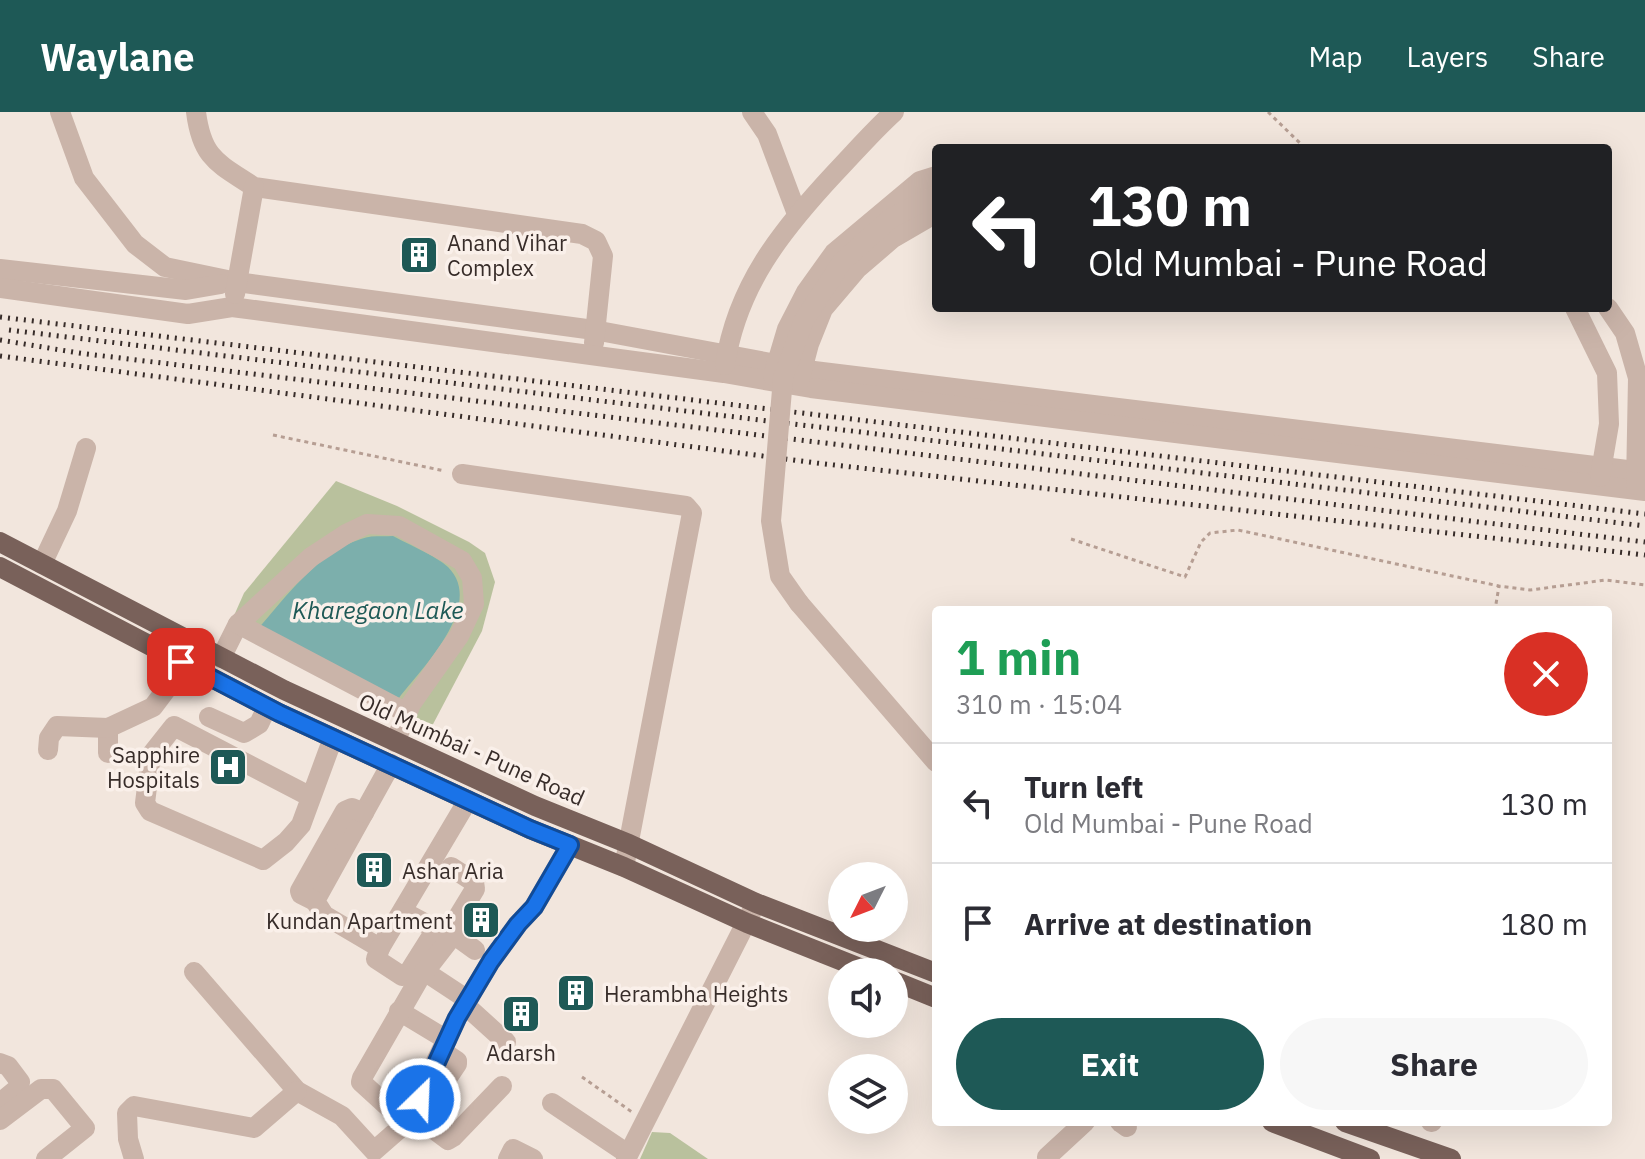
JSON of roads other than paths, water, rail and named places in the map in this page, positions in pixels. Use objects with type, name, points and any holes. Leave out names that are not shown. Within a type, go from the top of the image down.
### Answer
[{"type":"main road","name":"Old Mumbai - Pune Road","points":[[0,542],[284,690],[395,742],[756,903],[932,971]]},
{"type":"main road","points":[[0,567],[267,707],[333,738],[747,923],[835,958]]},
{"type":"main road","points":[[48,593],[50,569]]},
{"type":"main road","points":[[908,987],[932,996]]},
{"type":"main road","points":[[1283,1126],[1370,1159]]},
{"type":"main road","points":[[1370,1126],[1451,1159]]},
{"type":"street","points":[[60,112],[84,178],[135,244],[165,267],[237,282],[594,330],[726,363]]},
{"type":"street","points":[[196,112],[198,133],[210,158],[254,187],[582,234],[596,241],[603,256],[593,356]]},
{"type":"street","points":[[752,112],[767,134],[797,214]]},
{"type":"street","points":[[726,363],[748,287],[777,239],[894,112]]},
{"type":"street","points":[[776,363],[787,329],[806,292],[834,253],[920,181],[932,177]]},
{"type":"street","points":[[232,307],[254,187]]},
{"type":"street","points":[[932,197],[891,218],[842,262],[804,320],[783,378],[771,521],[780,576],[799,603],[932,757]]},
{"type":"street","points":[[802,369],[823,309],[857,269],[893,238],[932,215]]},
{"type":"street","points":[[0,269],[186,290],[237,282]]},
{"type":"street","points":[[0,288],[188,314],[232,307],[593,356],[776,363],[802,369],[1641,481],[1638,378],[1625,333],[1611,312]]},
{"type":"street","points":[[1577,312],[1607,373],[1609,424],[1600,475]]},
{"type":"street","points":[[776,363],[802,369]]},
{"type":"street","points":[[50,569],[86,448]]},
{"type":"street","points":[[462,474],[686,506],[692,513],[624,867]]},
{"type":"street","points":[[221,658],[238,624],[311,557],[367,524],[399,526],[462,561],[472,578],[474,604],[459,636],[407,713],[395,742]]},
{"type":"street","points":[[238,624],[407,713]]},
{"type":"street","points":[[48,750],[49,738],[57,726],[108,728],[153,707],[171,683],[189,641]]},
{"type":"street","points":[[209,717],[244,733],[259,724],[267,707]]},
{"type":"street","points":[[311,797],[174,726],[151,755],[145,803],[147,809],[263,860],[301,825],[333,738]]},
{"type":"street","points":[[108,728],[108,753]]},
{"type":"street","points":[[380,948],[324,915],[315,901],[391,764]]},
{"type":"street","points":[[436,929],[407,975],[402,976],[376,959],[468,800]]},
{"type":"street","points":[[194,972],[297,1091],[342,1116],[369,1155],[412,1118],[466,1002],[491,961],[534,907],[570,845]]},
{"type":"street","points":[[404,912],[445,934],[450,930],[475,889],[474,882],[451,867]]},
{"type":"street","points":[[552,1103],[627,1156],[756,903]]},
{"type":"street","points":[[475,950],[453,937],[424,971],[361,1082],[448,1140],[502,1086]]},
{"type":"street","points":[[424,971],[466,1002],[506,1042]]},
{"type":"street","points":[[399,1011],[444,1046]]},
{"type":"street","points":[[0,1063],[8,1066],[20,1082],[17,1089],[0,1103]]},
{"type":"street","points":[[0,1120],[41,1089],[53,1089],[85,1128],[46,1159]]},
{"type":"street","points":[[134,1159],[126,1122],[127,1113],[134,1106],[254,1128],[297,1091]]},
{"type":"street","points":[[1047,1157],[1081,1126]]},
{"type":"street","points":[[508,1159],[513,1149],[533,1159]]},
{"type":"water","name":"Kharegaon Lake","points":[[393,536],[448,567],[458,582],[460,599],[446,636],[399,698],[257,630],[303,577],[330,555],[365,538]]},
{"type":"railway","points":[[0,317],[1645,514]]},
{"type":"railway","points":[[9,330],[1645,526]]},
{"type":"railway","points":[[0,340],[79,353],[1645,542]]},
{"type":"railway","points":[[0,356],[816,463],[1645,555]]},
{"type":"place","name":"Anand Vihar Complex","points":[[419,255]]},
{"type":"place","name":"Sapphire Hospitals","points":[[228,767]]},
{"type":"place","name":"Ashar Aria","points":[[374,870]]},
{"type":"place","name":"Kundan Apartment","points":[[481,920]]},
{"type":"place","name":"Herambha Heights","points":[[576,993]]},
{"type":"place","name":"Adarsh","points":[[521,1014]]}]
